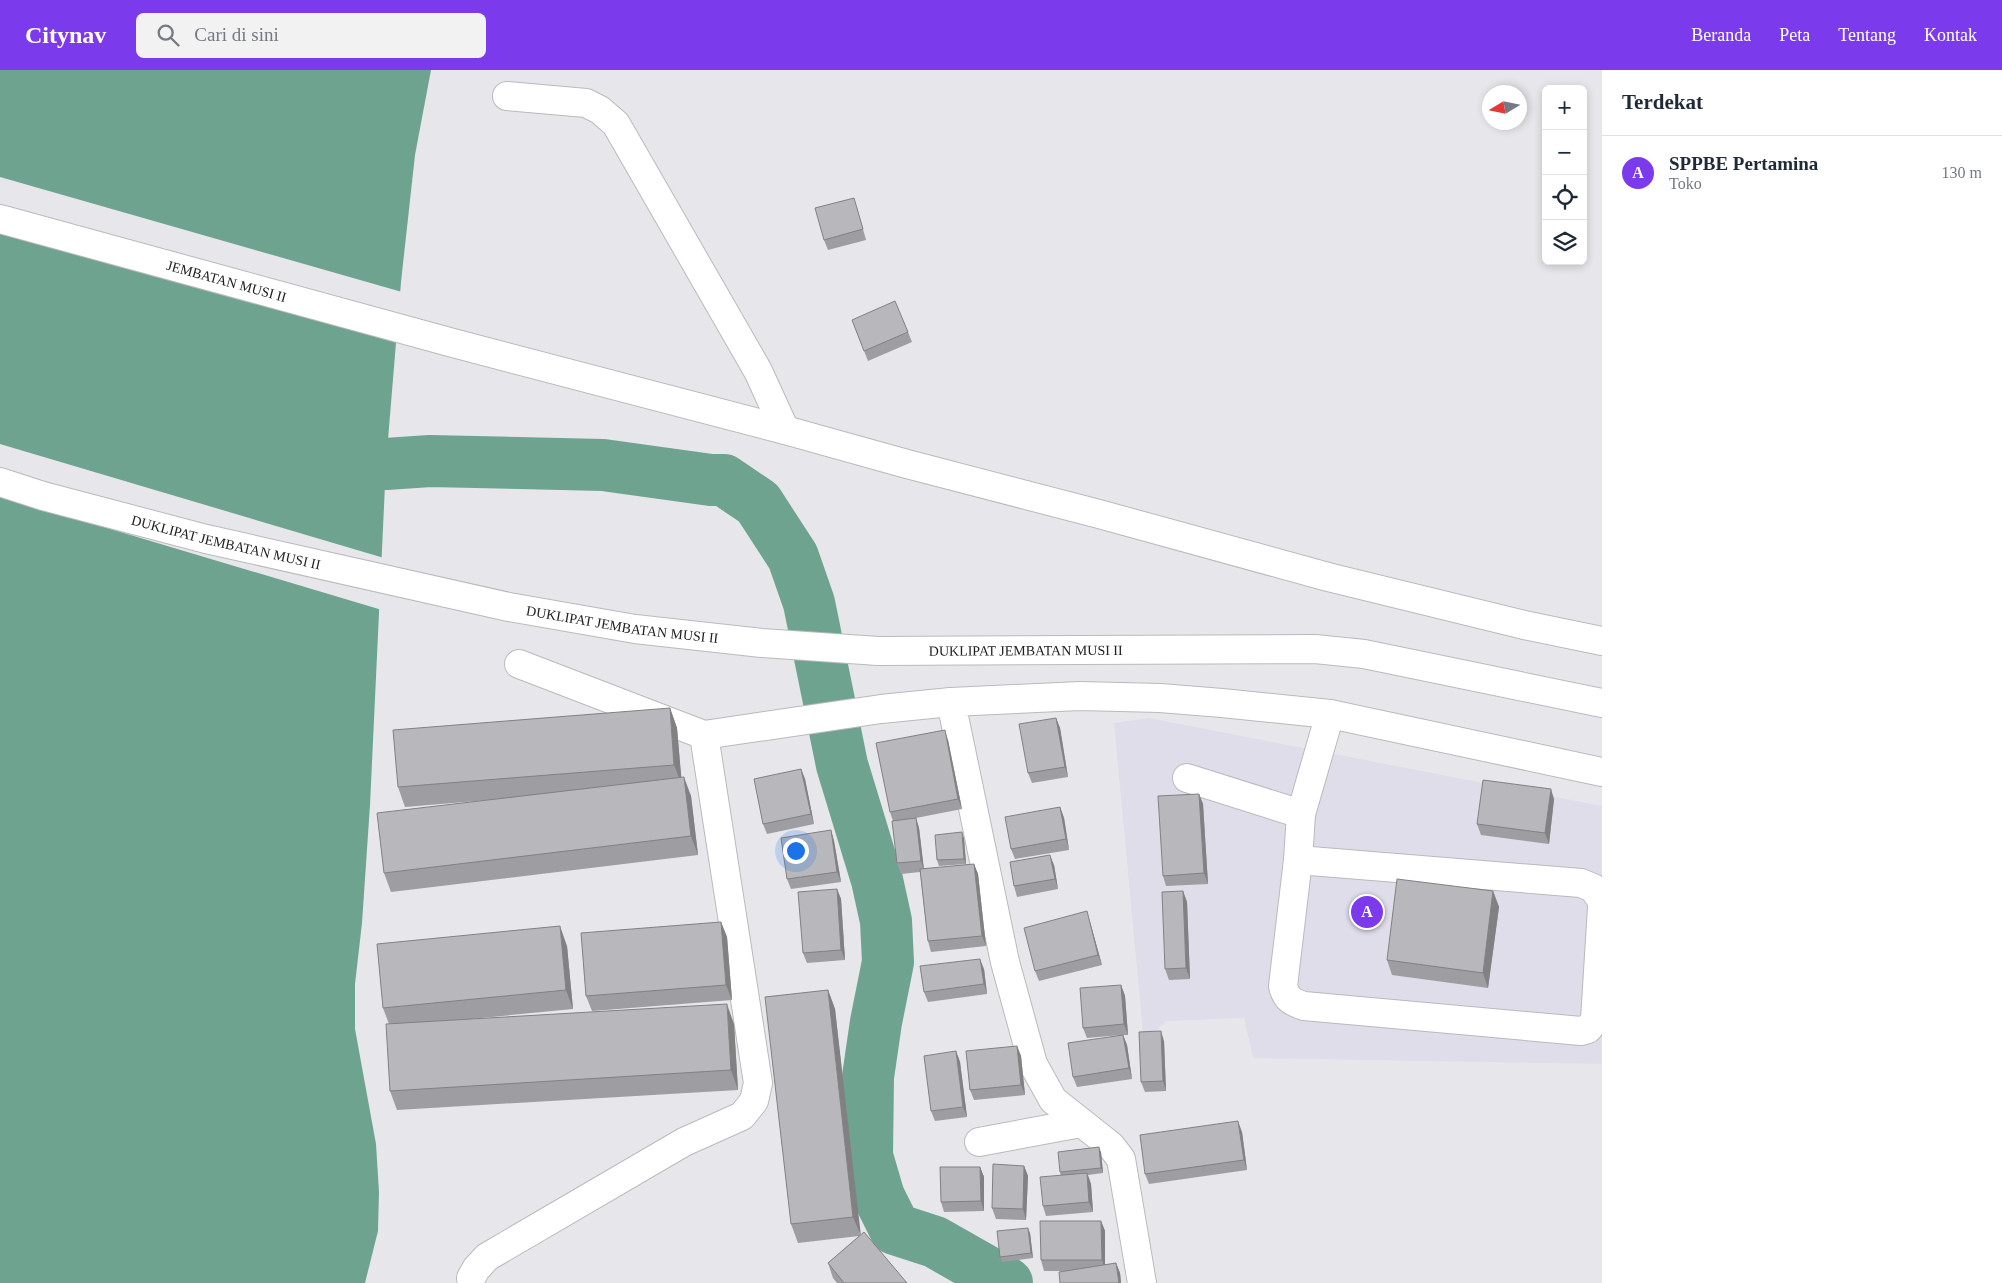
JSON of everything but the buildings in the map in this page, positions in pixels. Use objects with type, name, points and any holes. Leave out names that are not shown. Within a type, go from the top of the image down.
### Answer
[{"type":"main road","points":[[507,96],[586,103],[600,110],[616,124],[758,371],[785,430]]},
{"type":"main road","name":"JEMBATAN MUSI II","points":[[0,219],[453,343],[785,430],[1328,577],[1524,625],[1602,641]]},
{"type":"main road","name":"DUKLIPAT JEMBATAN MUSI II","points":[[0,482],[43,496],[206,539],[509,607],[635,629],[762,643],[878,650],[1315,649],[1364,654],[1602,704]]},
{"type":"main road","points":[[519,664],[704,735],[772,724],[951,702],[1080,696],[1160,698],[1330,714],[1602,772]]},
{"type":"main road","points":[[951,702],[1006,962],[1033,1064],[1053,1100],[1111,1146],[1120,1159],[1142,1283]]},
{"type":"main road","points":[[1330,714],[1300,814],[1298,860],[1283,986],[1289,1000],[1304,1006],[1581,1031],[1588,1029],[1595,1020],[1602,907]]},
{"type":"main road","points":[[471,1278],[487,1257],[684,1142],[742,1116],[754,1101],[758,1083],[704,735]]},
{"type":"main road","points":[[1188,778],[1300,814]]},
{"type":"main road","points":[[1298,860],[1582,883],[1593,888],[1602,901]]},
{"type":"main road","points":[[979,1142],[1082,1123]]},
{"type":"shaded area","points":[[0,70],[431,70],[415,155],[401,282],[386,464],[370,805],[362,923],[355,984],[355,1029],[376,1144],[379,1192],[378,1231],[365,1283],[0,1283]]},
{"type":"shaded area","points":[[1149,718],[1602,806],[1602,1064],[1253,1058],[1244,1018],[1166,1021],[1144,1043],[1114,723]]},
{"type":"pier","points":[[0,177],[402,292],[399,338],[0,225]]},
{"type":"pier","points":[[0,444],[384,558],[382,610],[0,496]]},
{"type":"waterway","points":[[386,464],[430,461],[603,465],[711,480],[724,480],[758,503],[793,557],[809,603],[842,765],[877,880],[886,921],[888,962],[876,1022],[868,1077],[867,1156],[879,1197],[895,1229],[935,1242],[1007,1283]]},
{"type":"place","name":"SPPBE Pertamina","points":[[1367,912]]}]
